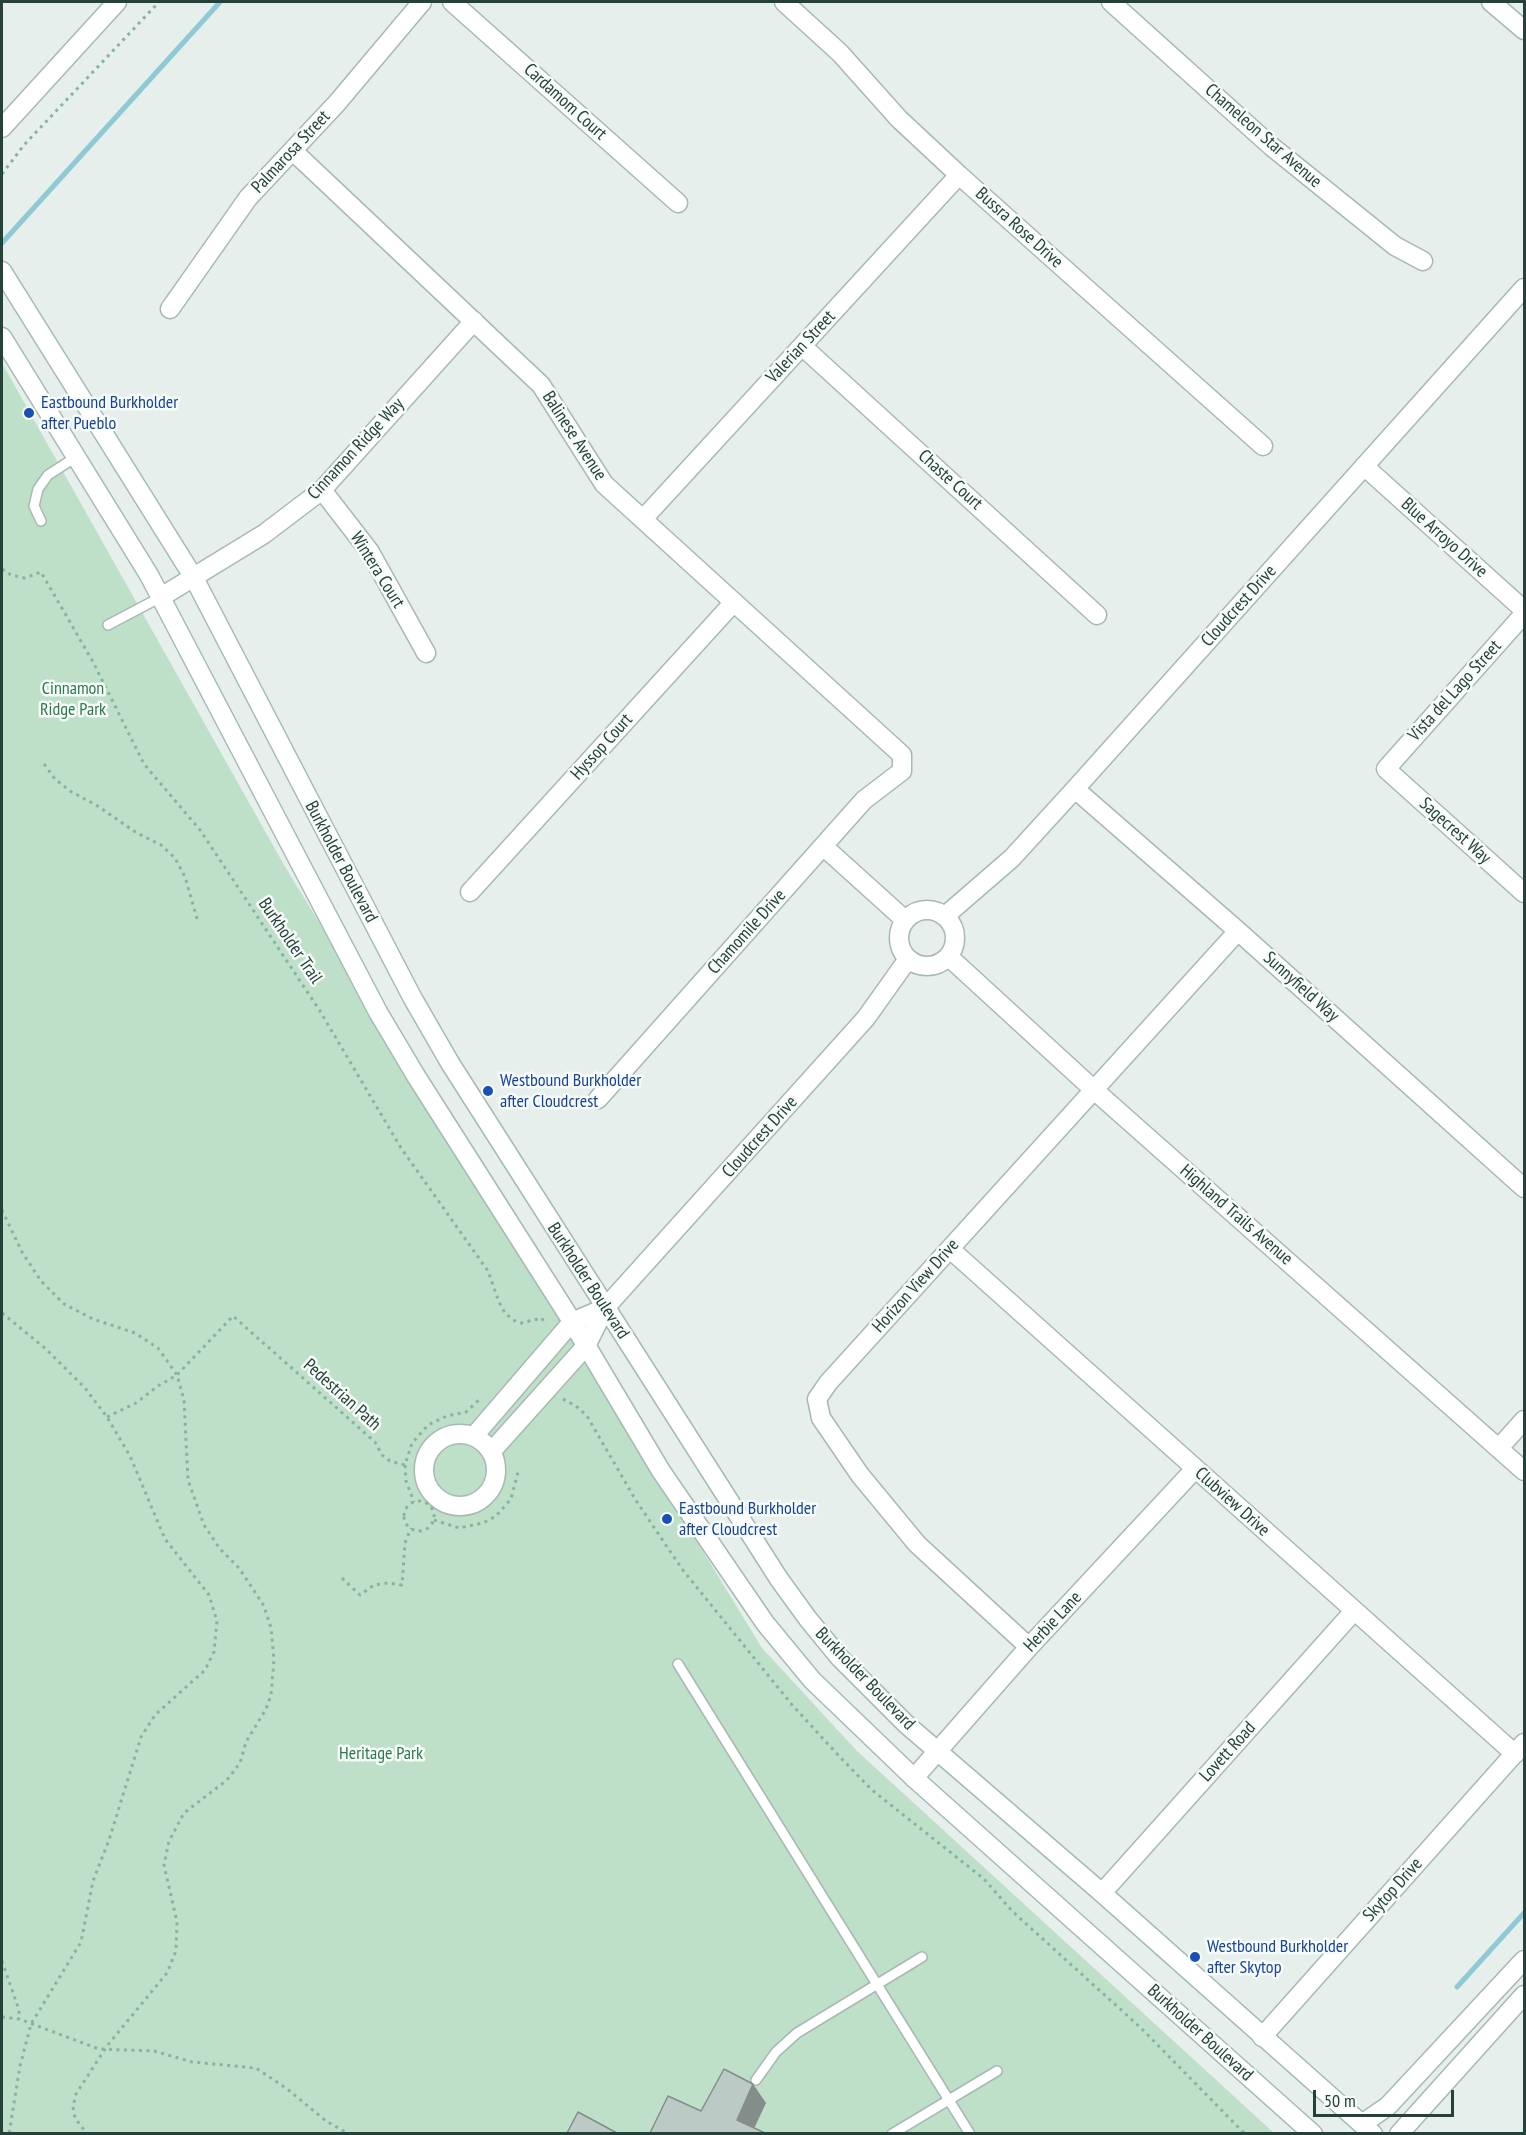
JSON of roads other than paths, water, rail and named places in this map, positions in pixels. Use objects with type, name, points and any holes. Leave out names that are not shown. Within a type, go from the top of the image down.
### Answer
[{"type":"street","points":[[2,128],[117,2]]},
{"type":"street","name":"Palmarosa Street","points":[[170,309],[248,198],[293,151],[422,2]]},
{"type":"street","name":"Cardamom Court","points":[[452,2],[678,203]]},
{"type":"street","name":"Bussra Rose Drive","points":[[783,2],[840,53],[899,119],[959,175],[1263,446]]},
{"type":"street","name":"Chameleon Star Avenue","points":[[1110,2],[1271,146],[1395,246],[1423,261]]},
{"type":"street","points":[[1491,2],[1524,30]]},
{"type":"street","name":"Balinese Avenue","points":[[293,151],[541,385],[604,484],[902,755],[902,771]]},
{"type":"street","name":"Valerian Street","points":[[643,519],[959,175]]},
{"type":"street","name":"Burkholder Boulevard","points":[[2,271],[194,578],[412,997],[456,1072],[605,1308],[808,1619],[873,1693],[1102,1893],[1363,2130]]},
{"type":"street","name":"Cloudcrest Drive","points":[[945,916],[1012,858],[1076,789],[1524,288]]},
{"type":"street","name":"Cinnamon Ridge Way","points":[[161,597],[264,534],[322,490],[474,321]]},
{"type":"street","name":"Burkholder Boulevard","points":[[2,337],[161,597],[378,1012],[572,1322],[661,1471],[765,1623],[812,1680],[914,1778],[1313,2133]]},
{"type":"street","name":"Chaste Court","points":[[802,346],[1097,615]]},
{"type":"street","name":"Blue Arroyo Drive","points":[[1364,466],[1524,612]]},
{"type":"street","name":"Wintera Court","points":[[322,490],[370,552],[426,653]]},
{"type":"street","name":"Hyssop Court","points":[[470,892],[734,602]]},
{"type":"street","name":"Vista del Lago Street","points":[[1386,768],[1524,612]]},
{"type":"street","name":"Sagecrest Way","points":[[1386,768],[1524,893]]},
{"type":"street","name":"Chamomile Drive","points":[[598,1099],[864,800],[902,771]]},
{"type":"street","name":"Sunnyfield Way","points":[[1076,789],[1524,1188]]},
{"type":"street","points":[[823,846],[905,920]]},
{"type":"street","points":[[932,910],[945,916],[953,925],[956,936],[955,947],[949,957],[940,964],[929,967],[918,965],[908,959],[899,940],[905,920],[917,912],[932,910]]},
{"type":"street","name":"Horizon View Drive","points":[[1029,1647],[917,1544],[860,1475],[821,1418],[817,1399],[828,1383],[1238,931]]},
{"type":"street","name":"Highland Trails Avenue","points":[[949,957],[1093,1089],[1524,1471]]},
{"type":"street","name":"Cloudcrest Drive","points":[[491,1452],[586,1346],[605,1308],[866,1018],[908,959]]},
{"type":"street","name":"Clubview Drive","points":[[950,1249],[1354,1611],[1520,1749]]},
{"type":"street","name":"Cloudcrest Drive","points":[[474,1436],[572,1322],[605,1308]]},
{"type":"street","points":[[1500,1448],[1524,1420]]},
{"type":"street","points":[[451,1434],[474,1436],[491,1452],[495,1462],[494,1482],[481,1499],[462,1506],[441,1501],[433,1494],[424,1476],[424,1466],[432,1447],[451,1434]]},
{"type":"street","name":"Herbie Lane","points":[[914,1778],[1029,1647],[1195,1469]]},
{"type":"street","name":"Lovett Road","points":[[1102,1893],[1354,1611]]},
{"type":"street","name":"Skytop Drive","points":[[1262,2037],[1520,1749]]},
{"type":"street","points":[[1363,2130],[1524,1960]]},
{"type":"street","points":[[1399,2133],[1524,1995]]},
{"type":"lane","points":[[41,522],[34,506],[38,489],[48,475],[75,457]]},
{"type":"lane","points":[[108,626],[161,597]]},
{"type":"lane","points":[[678,1664],[880,1985],[970,2133]]},
{"type":"lane","points":[[756,2080],[776,2052],[797,2033],[880,1985],[922,1957]]},
{"type":"lane","points":[[892,2133],[997,2071]]},
{"type":"waterway","points":[[2,243],[220,2]]},
{"type":"waterway","points":[[1457,1987],[1524,1913]]},
{"type":"place","name":"Eastbound Burkholder after Pueblo","points":[[29,413]]},
{"type":"place","name":"Westbound Burkholder after Cloudcrest","points":[[488,1091]]},
{"type":"place","name":"Eastbound Burkholder after Cloudcrest","points":[[667,1519]]},
{"type":"place","name":"Westbound Burkholder after Skytop","points":[[1195,1957]]},
{"type":"park label","name":"Cinnamon Ridge Park","points":[[73,699]]},
{"type":"park label","name":"Heritage Park","points":[[381,1754]]}]
